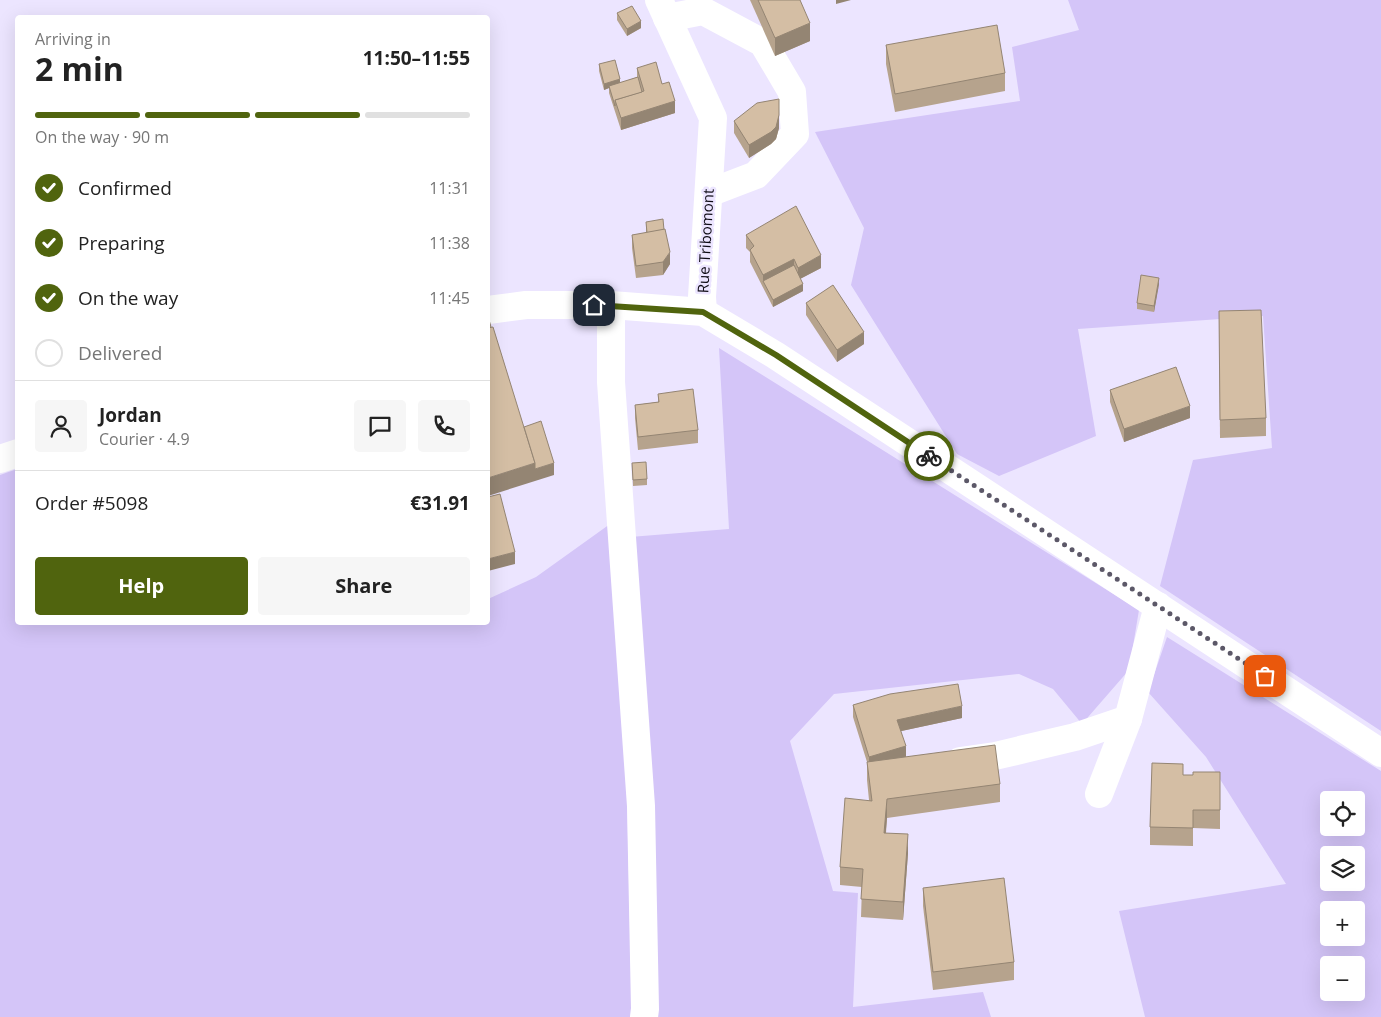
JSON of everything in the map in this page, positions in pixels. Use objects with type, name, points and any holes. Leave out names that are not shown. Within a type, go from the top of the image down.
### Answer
[{"type":"street","name":"Rue Tribomont","points":[[663,9],[712,118],[702,297],[703,312],[776,355],[1381,753]]},
{"type":"street","points":[[663,9],[703,11],[763,43],[792,92],[795,134],[756,175],[709,193]]},
{"type":"street","points":[[490,310],[526,304],[611,305],[703,312]]},
{"type":"street","points":[[611,305],[611,382],[641,806],[644,1017]]},
{"type":"street","points":[[0,459],[15,454]]},
{"type":"street","points":[[1099,794],[1128,719],[1158,606]]},
{"type":"street","points":[[936,764],[994,756],[1075,738],[1128,719]]},
{"type":"shaded area","points":[[1068,0],[1381,0],[1381,731],[1160,586],[1193,460],[1272,448],[1263,316],[1078,329],[1096,436],[999,476],[957,454],[851,285],[864,228],[815,132],[1020,101],[1012,47],[1079,30]]},
{"type":"shaded area","points":[[719,348],[1139,610],[1129,670],[1082,724],[1053,689],[1019,674],[834,694],[790,741],[833,891],[858,893],[853,1007],[983,992],[991,1017],[653,1017],[630,537],[729,529]]},
{"type":"shaded area","points":[[15,470],[15,625],[490,625],[490,598],[536,577],[610,524],[627,797],[632,1017],[0,1017],[0,475]]},
{"type":"shaded area","points":[[1167,637],[1381,771],[1381,1017],[1145,1017],[1119,911],[1286,884],[1206,757],[1148,692]]},
{"type":"building","points":[[758,0],[800,0],[810,23],[775,38]]},
{"type":"building","points":[[632,6],[641,21],[627,29],[617,13]]},
{"type":"building","points":[[997,25],[1005,73],[895,94],[886,45]]},
{"type":"building","points":[[615,60],[620,79],[604,84],[599,64]]},
{"type":"building","points":[[656,62],[662,84],[669,82],[675,101],[621,118],[615,100],[644,91],[637,68]]},
{"type":"building","points":[[638,77],[642,92],[615,100],[615,106],[609,86]]},
{"type":"building","points":[[779,99],[779,115],[776,127],[749,145],[734,121],[757,103]]},
{"type":"building","points":[[796,206],[821,255],[798,268],[794,259],[763,275],[750,250],[754,246],[746,235]]},
{"type":"building","points":[[663,219],[664,230],[647,233],[646,222]]},
{"type":"building","points":[[665,229],[670,252],[663,262],[636,266],[632,235]]},
{"type":"building","points":[[794,265],[803,284],[773,300],[763,281]]},
{"type":"building","points":[[1141,275],[1159,278],[1154,306],[1137,303]]},
{"type":"building","points":[[833,285],[864,332],[837,350],[806,303]]},
{"type":"building","points":[[1261,310],[1266,418],[1220,420],[1219,311]]},
{"type":"building","points":[[493,327],[535,463],[490,477],[490,328]]},
{"type":"building","points":[[1176,367],[1190,406],[1124,429],[1110,390]]},
{"type":"building","points":[[693,389],[698,430],[638,437],[635,405],[659,402],[658,394]]},
{"type":"building","points":[[541,421],[554,463],[535,469],[535,463],[524,427]]},
{"type":"building","points":[[646,462],[647,479],[633,480],[632,463]]},
{"type":"building","points":[[500,494],[515,552],[490,558],[490,496]]},
{"type":"building","points":[[958,684],[962,706],[897,720],[906,746],[869,757],[853,705],[890,694]]},
{"type":"building","points":[[995,745],[1000,784],[887,799],[884,833],[908,834],[903,902],[861,899],[863,869],[840,867],[845,798],[872,801],[867,762]]},
{"type":"building","points":[[1152,763],[1183,764],[1183,775],[1193,775],[1193,772],[1220,772],[1220,810],[1193,810],[1193,828],[1150,827]]},
{"type":"building","points":[[1004,878],[1014,962],[933,972],[923,888]]},
{"type":"way so far","points":[[929,456],[1265,676]]},
{"type":"route","points":[[594,305],[703,312],[776,355],[929,456]]}]
